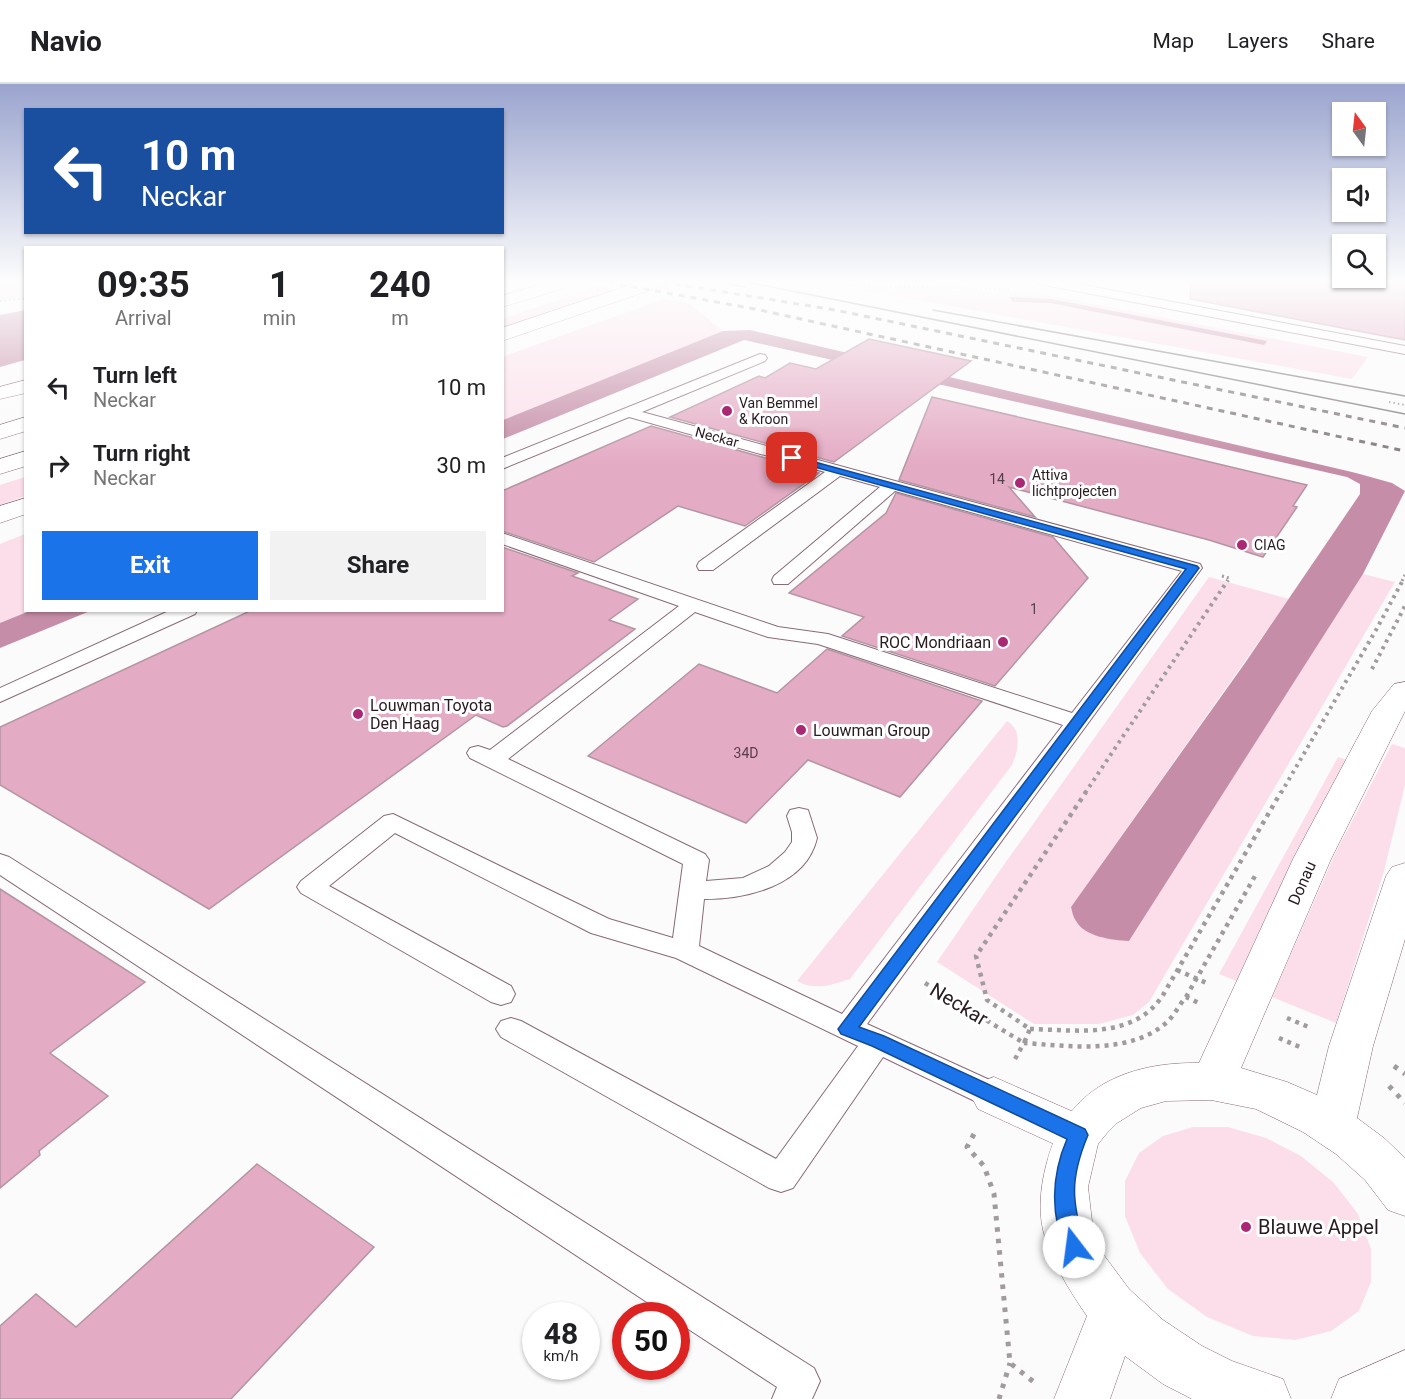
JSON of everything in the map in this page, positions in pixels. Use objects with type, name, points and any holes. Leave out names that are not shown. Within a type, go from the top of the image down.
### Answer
[{"type":"main road","points":[[0,393],[24,387]]},
{"type":"main road","points":[[0,432],[24,425]]},
{"type":"main road","points":[[0,467],[24,459]]},
{"type":"main road","points":[[0,515],[24,506]]},
{"type":"main road","name":"Donau","points":[[1212,1082],[1241,1022],[1312,859],[1388,711],[1405,691]]},
{"type":"main road","points":[[1332,1125],[1352,1046],[1405,876]]},
{"type":"main road","points":[[1245,1397],[1191,1372],[1149,1345],[1115,1311],[1091,1280],[1074,1247],[1066,1216],[1063,1187],[1068,1159],[1078,1135],[1110,1102],[1132,1091],[1156,1084],[1183,1081],[1241,1086],[1273,1096],[1332,1125],[1370,1155],[1405,1195]]},
{"type":"main road","points":[[994,1096],[1078,1135]]},
{"type":"main road","points":[[1082,1399],[1115,1311]]},
{"type":"main road","points":[[1359,1399],[1378,1393],[1405,1377]]},
{"type":"lane","points":[[1360,341],[1405,350]]},
{"type":"lane","points":[[504,463],[631,413],[760,358]]},
{"type":"lane","name":"Neckar","points":[[631,413],[1193,568]]},
{"type":"lane","points":[[706,566],[838,470]]},
{"type":"lane","points":[[781,580],[892,485]]},
{"type":"lane","points":[[504,539],[776,633],[821,638],[1077,722]]},
{"type":"lane","points":[[847,1029],[1193,568]]},
{"type":"lane","points":[[685,951],[696,860],[485,756],[692,605]]},
{"type":"lane","points":[[0,696],[184,612]]},
{"type":"lane","points":[[692,889],[720,891],[760,884],[782,870],[801,852],[805,836],[799,816]]},
{"type":"lane","points":[[501,994],[310,887],[393,822],[600,926],[685,951],[994,1096]]},
{"type":"lane","points":[[0,863],[801,1381],[791,1399]]},
{"type":"lane","points":[[511,1029],[781,1178],[878,1041]]},
{"type":"path","points":[[1389,402],[1405,405]]},
{"type":"path","points":[[1193,568],[1229,578],[976,956],[987,1000],[1030,1029],[1096,1030],[1123,1026],[1146,1015],[1177,970],[1376,630],[1405,575]]},
{"type":"path","name":"Neckar","points":[[894,964],[1024,1043],[1030,1029]]},
{"type":"path","points":[[999,1399],[1010,1363]]},
{"type":"shaded area","points":[[0,341],[24,341],[24,360],[0,367]]},
{"type":"shaded area","points":[[546,341],[697,341],[504,420],[504,356]]},
{"type":"shaded area","points":[[697,341],[741,341],[504,439],[504,420]]},
{"type":"shaded area","points":[[750,341],[798,341],[1356,473],[1392,483],[1405,491],[1363,574],[1129,941],[1107,938],[1092,934],[1080,926],[1071,907],[1245,663],[1360,494],[1360,484],[1347,477]]},
{"type":"shaded area","points":[[1145,341],[1287,341],[1368,357],[1352,379]]},
{"type":"shaded area","points":[[1245,341],[1267,341],[1264,345]]},
{"type":"shaded area","points":[[24,477],[24,496],[0,505],[0,485]]},
{"type":"shaded area","points":[[24,534],[24,612],[29,612],[0,623],[0,544]]},
{"type":"shaded area","points":[[1363,574],[1395,582],[1149,1002],[1133,1015],[1099,1024],[1034,1024],[937,962],[1209,577],[1289,599],[1071,907],[1075,917],[1086,930],[1129,941]]},
{"type":"shaded area","points":[[27,612],[88,612],[0,648],[0,623]]},
{"type":"shaded area","points":[[1007,721],[1015,730],[1018,742],[1012,765],[850,979],[817,986],[797,981]]},
{"type":"shaded area","points":[[1392,744],[1405,748],[1405,785],[1384,871],[1336,1023],[1272,997],[1335,854]]},
{"type":"shaded area","points":[[1338,757],[1348,760],[1239,982],[1219,974]]},
{"type":"shaded area","points":[[1193,1127],[1228,1127],[1266,1138],[1301,1156],[1334,1183],[1358,1214],[1371,1249],[1371,1282],[1359,1311],[1331,1331],[1295,1340],[1253,1336],[1207,1317],[1168,1289],[1140,1253],[1125,1216],[1125,1181],[1139,1153],[1163,1136]]},
{"type":"building","points":[[865,341],[880,341],[971,361],[834,462],[670,417],[759,376],[765,378],[790,363],[816,369]]},
{"type":"building","points":[[932,397],[1307,485],[1293,506],[1297,507],[1263,557],[1209,540],[1009,487],[1035,517],[899,480]]},
{"type":"building","points":[[651,426],[819,473],[745,526],[678,506],[594,562],[504,532],[504,490]]},
{"type":"building","name":"ROC Mondriaan","points":[[896,493],[1053,537],[1088,578],[995,686],[842,636],[864,617],[789,593],[886,513]]},
{"type":"building","points":[[504,548],[578,573],[572,576],[638,599],[609,620],[635,629],[507,726],[503,727],[476,715],[209,909],[0,785],[0,727],[248,612],[504,612]]},
{"type":"building","points":[[827,649],[982,701],[900,797],[808,760],[746,823],[588,756],[699,664],[777,693]]},
{"type":"building","points":[[0,889],[145,982],[50,1053],[108,1096],[39,1151],[40,1155],[0,1188]]},
{"type":"building","points":[[257,1164],[374,1247],[231,1399],[0,1399],[0,1326],[36,1294],[76,1327]]},
{"type":"tram line","points":[[1043,341],[1405,414]]},
{"type":"tram line","points":[[1105,341],[1405,396]]},
{"type":"railway","points":[[903,341],[1405,451]]},
{"type":"railway","points":[[987,341],[1405,428]]},
{"type":"place","name":"Van Bemmel & Kroon","points":[[727,411]]},
{"type":"place","name":"Attiva lichtprojecten","points":[[1020,483]]},
{"type":"place","name":"CIAG","points":[[1242,545]]},
{"type":"place","name":"ROC Mondriaan","points":[[1003,642]]},
{"type":"place","name":"Louwman Toyota Den Haag","points":[[358,714]]},
{"type":"place","name":"Louwman Group","points":[[801,730]]},
{"type":"place","name":"Blauwe Appel","points":[[1246,1227]]},
{"type":"route","points":[[792,458],[1193,568],[847,1029],[878,1041],[1078,1135],[1068,1159],[1063,1187],[1066,1216],[1074,1247]]}]
